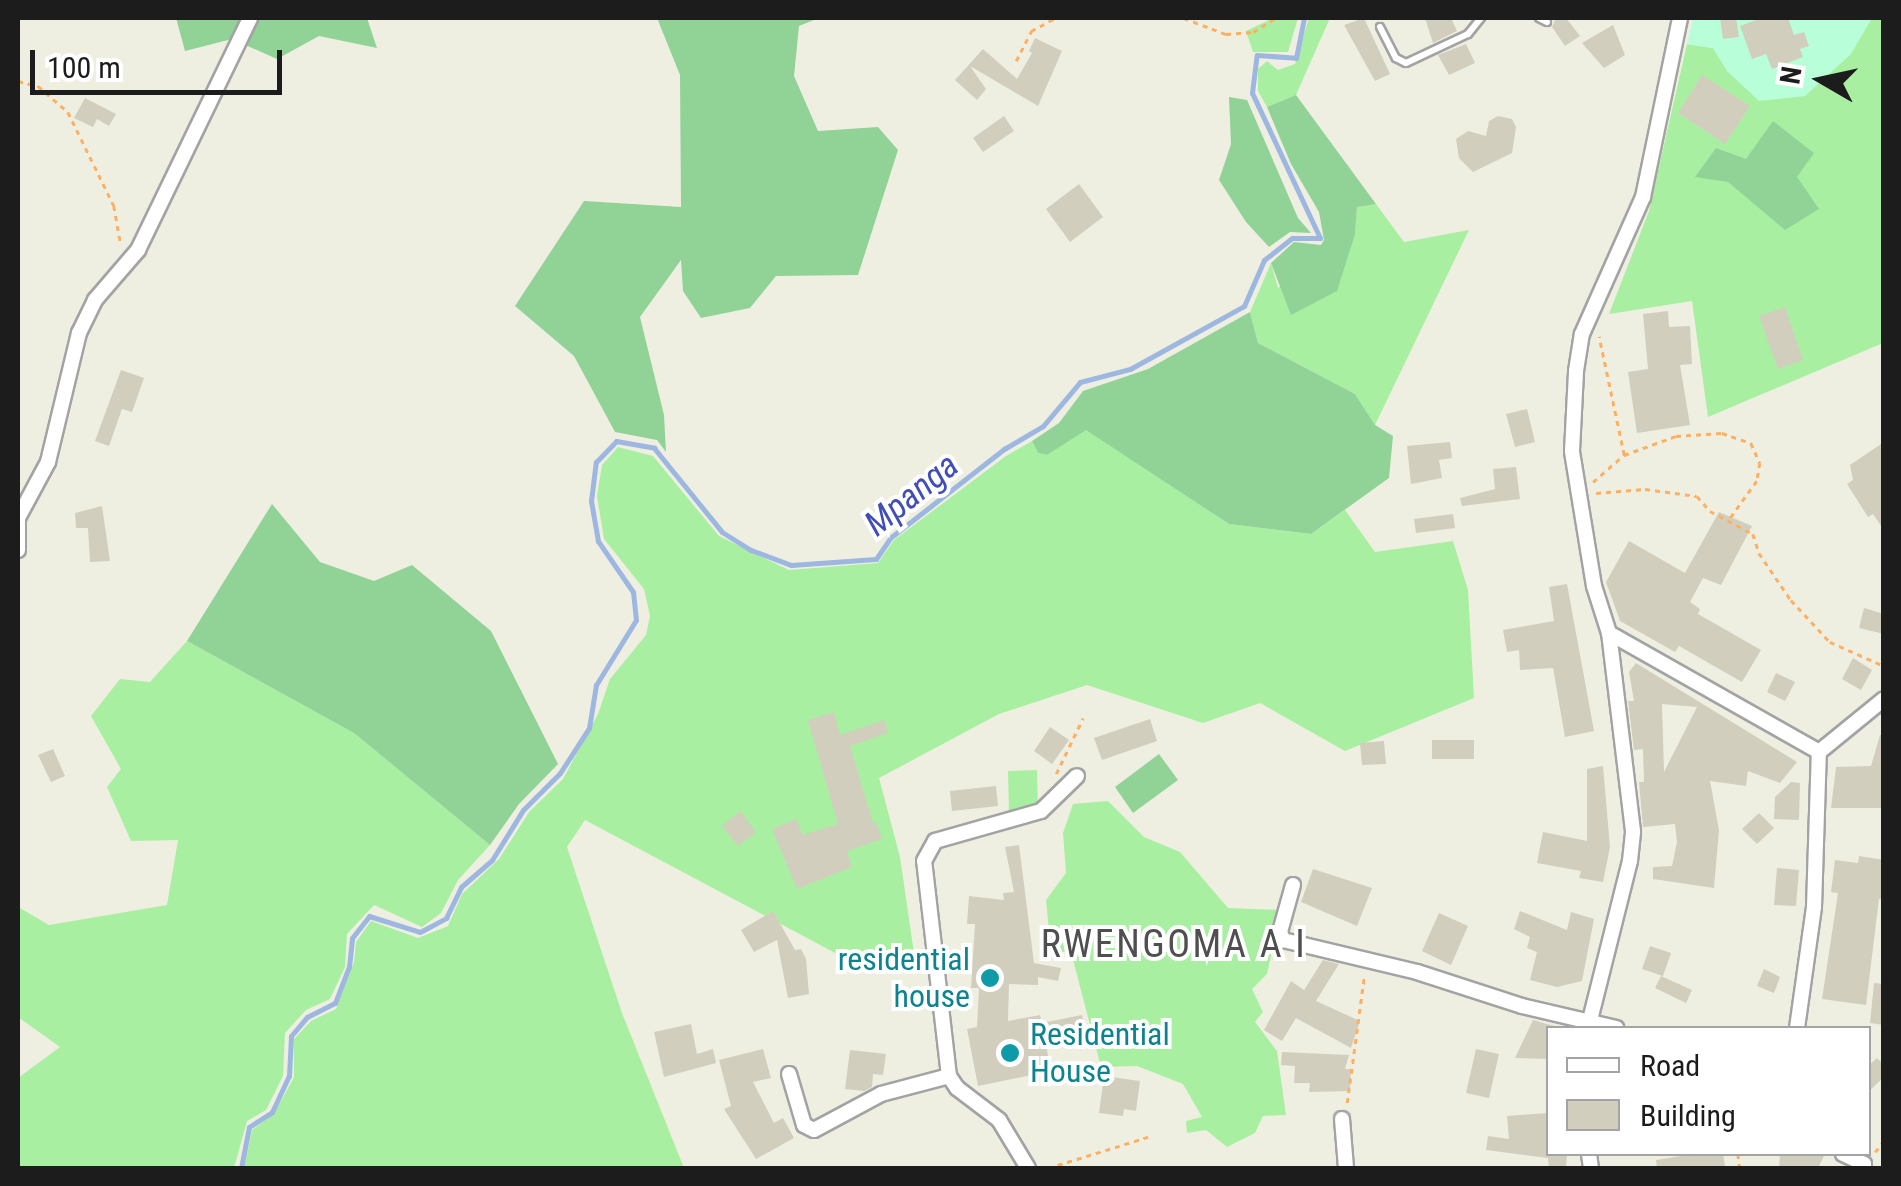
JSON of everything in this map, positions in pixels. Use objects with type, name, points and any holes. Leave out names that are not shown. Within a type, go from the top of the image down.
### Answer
[{"type":"street","points":[[18,550],[18,518],[48,462],[79,333],[95,300],[125,269],[250,18]]},
{"type":"street","points":[[1293,885],[1280,932],[1283,940],[1370,960],[1588,1025],[1632,849],[1609,634],[1594,586],[1572,451],[1582,334],[1643,198],[1680,18]]},
{"type":"street","points":[[1609,634],[1819,752]]},
{"type":"street","points":[[1797,1026],[1814,907],[1819,752],[1884,698]]},
{"type":"street","points":[[1028,1168],[999,1120],[957,1088],[949,1076],[925,892],[925,852],[935,841],[958,832],[1041,811],[1077,776]]},
{"type":"street","points":[[789,1074],[804,1125],[814,1130],[881,1094],[949,1076]]},
{"type":"street","points":[[1342,1118],[1346,1168]]},
{"type":"lane","points":[[1380,27],[1396,58],[1406,63],[1468,34],[1481,18]]},
{"type":"path","points":[[1016,61],[1032,31],[1055,18],[1096,18]]},
{"type":"path","points":[[1184,18],[1226,34],[1253,32],[1274,18]]},
{"type":"path","points":[[18,81],[38,86],[68,112],[114,206],[125,269]]},
{"type":"path","points":[[1598,330],[1624,455]]},
{"type":"path","points":[[1578,495],[1624,455],[1676,436],[1722,434],[1751,443],[1760,463],[1757,481],[1728,521]]},
{"type":"path","points":[[1578,495],[1646,489],[1697,496],[1710,511],[1753,534],[1759,553],[1791,600],[1830,642],[1884,666]]},
{"type":"path","points":[[1055,778],[1064,751],[1083,718]]},
{"type":"path","points":[[1342,1118],[1352,1092],[1360,994],[1370,960]]},
{"type":"path","points":[[1048,1168],[1150,1136]]},
{"type":"green space","points":[[176,18],[367,18],[377,48],[319,36],[277,59],[232,39],[185,51]]},
{"type":"green space","points":[[657,18],[819,18],[799,26],[794,76],[818,131],[878,127],[898,150],[858,275],[776,276],[750,308],[701,318],[683,291],[681,260],[640,317],[664,415],[666,452],[657,440],[615,432],[574,356],[515,306],[584,201],[681,207],[680,75]]},
{"type":"green space","points":[[1273,18],[1298,18],[1288,52],[1253,52],[1246,31]]},
{"type":"green space","points":[[1309,18],[1330,18],[1296,95],[1267,107],[1258,91],[1258,69],[1267,61],[1278,70],[1295,64]]},
{"type":"green space","points":[[1693,18],[1872,18],[1850,55],[1805,96],[1759,101],[1728,72],[1713,48],[1687,44]]},
{"type":"green space","points":[[1872,18],[1883,18],[1883,343],[1708,417],[1692,301],[1609,314],[1649,211],[1687,44],[1713,48],[1728,72],[1850,55]]},
{"type":"green space","points":[[1296,95],[1376,204],[1357,207],[1355,234],[1337,291],[1291,315],[1271,263],[1294,242],[1321,245],[1324,240],[1319,212],[1291,164],[1267,107]]},
{"type":"green space","points":[[1229,97],[1247,100],[1298,218],[1311,233],[1290,232],[1269,247],[1246,222],[1219,180],[1231,144]]},
{"type":"green space","points":[[1773,121],[1814,153],[1797,177],[1819,209],[1785,230],[1728,182],[1695,177],[1716,148],[1746,159]]},
{"type":"green space","points":[[1376,204],[1404,242],[1469,230],[1375,425],[1355,394],[1258,343],[1250,312],[1271,263],[1278,288],[1355,234],[1357,206]]},
{"type":"green space","points":[[1250,312],[1258,343],[1355,394],[1375,425],[1393,436],[1389,478],[1311,534],[1229,524],[1086,430],[1047,455],[1038,453],[1032,441],[1059,423],[1083,391],[1148,369]]},
{"type":"green space","points":[[1086,429],[1229,524],[1311,534],[1345,510],[1375,552],[1453,541],[1468,590],[1474,698],[1345,751],[1260,703],[1203,723],[1087,685],[999,714],[879,778],[900,857],[917,974],[837,954],[585,820],[567,847],[622,1013],[684,1168],[244,1168],[252,1130],[274,1114],[294,1077],[294,1039],[311,1021],[336,1009],[354,962],[356,942],[371,921],[418,938],[448,926],[462,894],[499,859],[529,812],[563,779],[598,714],[610,679],[646,635],[650,616],[644,589],[604,539],[597,496],[602,465],[618,447],[653,456],[719,536],[789,570],[878,563],[894,540],[1006,456],[1032,441],[1038,453],[1047,455]]},
{"type":"green space","points":[[272,504],[320,562],[374,581],[412,565],[491,631],[558,764],[519,804],[490,845],[354,733],[187,641]]},
{"type":"green space","points":[[187,641],[354,733],[490,845],[458,880],[441,913],[422,927],[374,905],[347,934],[345,967],[330,999],[306,1010],[285,1033],[283,1076],[266,1110],[247,1121],[234,1168],[20,1168],[18,1078],[60,1047],[18,1017],[18,907],[49,925],[167,905],[178,840],[131,841],[107,787],[121,769],[91,716],[120,679],[150,682]]},
{"type":"green space","points":[[1159,754],[1178,780],[1133,813],[1115,787]]},
{"type":"green space","points":[[1037,770],[1038,812],[1009,813],[1008,771]]},
{"type":"green space","points":[[1108,801],[1144,837],[1180,852],[1228,908],[1281,910],[1267,974],[1252,989],[1263,1012],[1255,1022],[1277,1051],[1286,1115],[1263,1116],[1255,1133],[1227,1147],[1206,1130],[1187,1133],[1186,1121],[1202,1117],[1183,1084],[1137,1066],[1101,1067],[1071,952],[1051,952],[1046,900],[1066,873],[1063,833],[1073,804]]},
{"type":"building","points":[[1364,18],[1390,74],[1375,81],[1344,25]]},
{"type":"building","points":[[1425,18],[1451,18],[1457,31],[1433,43]]},
{"type":"building","points":[[1556,18],[1566,18],[1580,36],[1565,46],[1552,27]]},
{"type":"building","points":[[1720,18],[1736,18],[1739,37],[1723,39]]},
{"type":"building","points":[[1762,18],[1788,18],[1794,35],[1804,32],[1809,46],[1800,49],[1803,57],[1772,69],[1766,54],[1752,59],[1740,26]]},
{"type":"building","points":[[1613,25],[1625,55],[1604,68],[1582,43]]},
{"type":"building","points":[[1035,38],[1062,51],[1038,106],[970,66],[986,89],[977,100],[955,80],[983,49],[1017,79],[1032,53],[1029,51]]},
{"type":"building","points":[[1466,44],[1475,63],[1449,75],[1438,55]]},
{"type":"building","points":[[1702,75],[1750,106],[1725,144],[1678,113]]},
{"type":"building","points":[[85,98],[116,114],[109,126],[97,119],[93,127],[74,118]]},
{"type":"building","points":[[1004,116],[1014,131],[983,152],[973,138]]},
{"type":"building","points":[[1498,116],[1512,119],[1516,127],[1512,153],[1473,172],[1459,158],[1456,139],[1468,131],[1486,136],[1489,121]]},
{"type":"building","points":[[1079,184],[1103,217],[1070,242],[1046,209]]},
{"type":"building","points":[[1785,307],[1803,360],[1778,369],[1759,316]]},
{"type":"building","points":[[1668,311],[1669,327],[1690,326],[1692,364],[1680,365],[1690,425],[1637,433],[1628,372],[1648,369],[1643,314]]},
{"type":"building","points":[[121,370],[144,378],[132,412],[122,409],[109,446],[95,441]]},
{"type":"building","points":[[1527,409],[1535,442],[1515,447],[1506,414]]},
{"type":"building","points":[[1450,442],[1452,458],[1439,460],[1442,478],[1411,484],[1407,446]]},
{"type":"building","points":[[1884,442],[1884,530],[1873,514],[1868,517],[1847,484],[1853,480],[1850,465]]},
{"type":"building","points":[[1516,467],[1520,499],[1462,506],[1460,498],[1495,489],[1493,469]]},
{"type":"building","points":[[102,506],[110,561],[90,562],[88,528],[76,528],[75,513]]},
{"type":"building","points":[[1719,512],[1752,526],[1721,585],[1703,578],[1690,602],[1700,609],[1698,614],[1761,650],[1742,682],[1679,646],[1675,652],[1620,621],[1606,582],[1629,541],[1685,573]]},
{"type":"building","points":[[1453,514],[1455,528],[1416,533],[1414,519]]},
{"type":"building","points":[[1567,584],[1594,731],[1565,737],[1553,668],[1520,670],[1519,650],[1507,652],[1503,630],[1554,621],[1549,587]]},
{"type":"building","points":[[1864,608],[1884,614],[1884,634],[1859,628]]},
{"type":"building","points":[[1853,658],[1872,670],[1861,690],[1842,679]]},
{"type":"building","points":[[1636,663],[1797,762],[1780,783],[1748,771],[1746,786],[1710,781],[1719,830],[1714,888],[1653,879],[1653,867],[1672,866],[1677,842],[1675,824],[1643,827],[1639,782],[1644,782],[1643,749],[1634,750],[1628,701],[1634,701],[1629,672]],"holes":[[[1662,704],[1697,707],[1664,772]]]},
{"type":"building","points":[[1776,673],[1795,682],[1785,701],[1767,692]]},
{"type":"building","points":[[834,712],[840,735],[884,720],[888,733],[850,746],[873,823],[876,822],[882,839],[847,851],[852,867],[797,889],[772,829],[796,819],[803,835],[838,824],[808,720]]},
{"type":"building","points":[[1150,719],[1157,741],[1102,760],[1094,738]]},
{"type":"building","points":[[1050,727],[1069,740],[1052,764],[1034,751]]},
{"type":"building","points":[[1880,735],[1884,735],[1884,808],[1831,808],[1836,767],[1871,766]]},
{"type":"building","points":[[1432,740],[1474,740],[1474,759],[1432,759]]},
{"type":"building","points":[[1384,741],[1386,764],[1362,765],[1360,743]]},
{"type":"building","points":[[53,749],[65,776],[51,782],[38,755]]},
{"type":"building","points":[[1603,766],[1610,847],[1603,882],[1579,878],[1581,871],[1537,863],[1543,832],[1587,841],[1587,769]]},
{"type":"building","points":[[1791,782],[1800,783],[1799,820],[1774,819],[1775,797]]},
{"type":"building","points":[[996,786],[998,806],[952,811],[950,791]]},
{"type":"building","points":[[740,811],[756,832],[738,846],[722,826]]},
{"type":"building","points":[[1759,813],[1774,828],[1757,844],[1742,829]]},
{"type":"building","points":[[1019,845],[1034,963],[1061,968],[1058,981],[1038,977],[1038,985],[1009,984],[1008,1021],[1040,1015],[1042,1023],[1082,1015],[1086,1038],[1046,1045],[1051,1071],[978,1086],[967,1029],[977,1027],[979,988],[971,988],[975,924],[967,924],[969,896],[1004,900],[1003,893],[1014,892],[1005,847]]},
{"type":"building","points":[[1859,856],[1884,860],[1884,900],[1879,899],[1866,1005],[1822,999],[1838,893],[1831,892],[1835,860],[1858,863]]},
{"type":"building","points":[[1777,868],[1799,870],[1796,906],[1774,905]]},
{"type":"building","points":[[1313,869],[1372,888],[1357,926],[1301,902]]},
{"type":"building","points":[[773,911],[795,950],[801,949],[806,959],[809,994],[788,998],[777,940],[754,952],[741,930]]},
{"type":"building","points":[[1520,911],[1567,930],[1571,912],[1594,919],[1582,981],[1557,987],[1530,980],[1537,952],[1527,948],[1530,937],[1514,929]]},
{"type":"building","points":[[1439,913],[1468,926],[1451,965],[1422,951]]},
{"type":"building","points":[[1650,946],[1671,953],[1663,976],[1642,969]]},
{"type":"building","points":[[1323,960],[1339,964],[1316,1001],[1360,1021],[1351,1048],[1296,1018],[1282,1041],[1264,1030],[1291,981],[1304,990]]},
{"type":"building","points":[[1764,969],[1780,977],[1774,993],[1757,986]]},
{"type":"building","points":[[1661,976],[1692,990],[1686,1003],[1655,988]]},
{"type":"building","points":[[1874,983],[1884,984],[1884,1025],[1870,1023]]},
{"type":"building","points":[[1533,1020],[1554,1026],[1546,1026],[1546,1059],[1515,1058]]},
{"type":"building","points":[[691,1024],[697,1054],[713,1049],[716,1063],[664,1077],[654,1032]]},
{"type":"building","points":[[763,1049],[771,1078],[753,1082],[774,1123],[783,1118],[794,1138],[756,1159],[724,1109],[731,1106],[719,1060]]},
{"type":"building","points":[[1476,1049],[1499,1054],[1489,1098],[1466,1093]]},
{"type":"building","name":"residential house","points":[[850,1050],[886,1054],[883,1075],[873,1074],[872,1087],[864,1091],[845,1089]]},
{"type":"building","points":[[1282,1052],[1349,1055],[1345,1069],[1351,1069],[1350,1091],[1309,1092],[1310,1083],[1294,1083],[1295,1066],[1281,1065]]},
{"type":"building","points":[[1877,1058],[1884,1065],[1884,1077],[1871,1089],[1871,1063]]},
{"type":"building","name":"residential house","points":[[1104,1076],[1140,1081],[1136,1111],[1124,1109],[1123,1116],[1099,1113]]},
{"type":"building","points":[[1546,1113],[1546,1156],[1567,1156],[1566,1168],[1549,1168],[1548,1158],[1486,1150],[1488,1136],[1509,1139],[1507,1116]]},
{"type":"building","points":[[1723,1156],[1725,1166],[1657,1168],[1656,1160]]},
{"type":"building","points":[[1780,1156],[1824,1156],[1818,1168],[1779,1168]]},
{"type":"waterway","name":"Mpanga","points":[[241,1168],[249,1127],[272,1112],[289,1076],[291,1036],[307,1017],[335,1003],[349,967],[352,938],[369,916],[420,932],[446,918],[461,887],[492,860],[523,810],[560,773],[589,728],[596,685],[636,620],[633,592],[598,541],[591,501],[596,462],[616,441],[654,448],[722,532],[751,550],[791,565],[876,559],[890,538],[1004,449],[1043,426],[1080,382],[1130,369],[1244,306],[1264,260],[1292,238],[1320,238],[1252,93],[1257,55],[1296,58],[1304,18]]},
{"type":"place","name":"residential house","points":[[990,978]]},
{"type":"place","name":"Residential House","points":[[1010,1053]]},
{"type":"district","name":"RWENGOMA A I","points":[[1174,945]]}]
